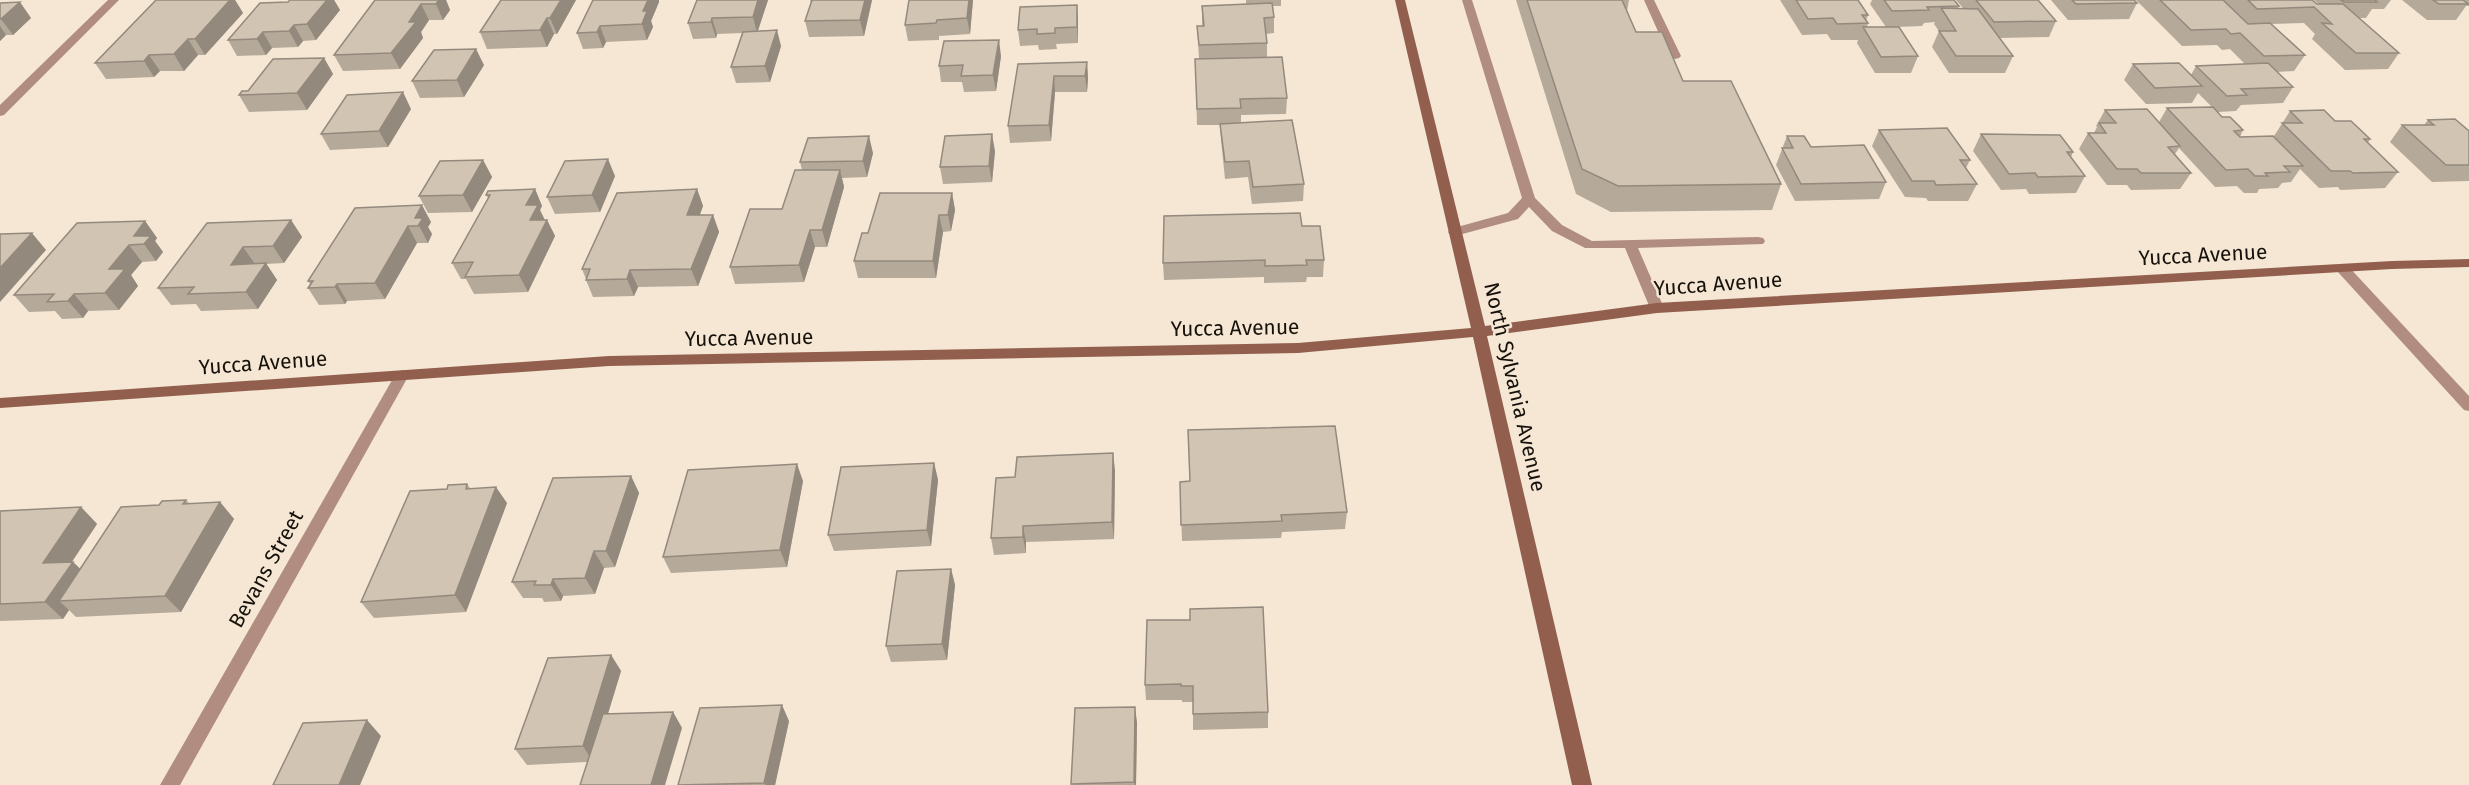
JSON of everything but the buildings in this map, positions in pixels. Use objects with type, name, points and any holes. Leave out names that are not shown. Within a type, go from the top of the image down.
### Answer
[{"type":"street","points":[[0,112],[114,0]]},
{"type":"street","name":"North Sylvania Avenue","points":[[1400,0],[1479,332],[1582,785]]},
{"type":"street","points":[[1467,0],[1529,199],[1557,228],[1590,245],[1758,241]]},
{"type":"street","points":[[1649,0],[1675,56]]},
{"type":"street","points":[[1455,232],[1514,216],[1529,199]]},
{"type":"street","points":[[1630,244],[1657,308]]},
{"type":"street","name":"Yucca Avenue","points":[[0,403],[609,362],[1298,348],[1479,332],[1657,308],[2342,268],[2469,263]]},
{"type":"street","points":[[2342,268],[2469,406]]},
{"type":"street","name":"Bevans Street","points":[[170,785],[402,375]]}]
